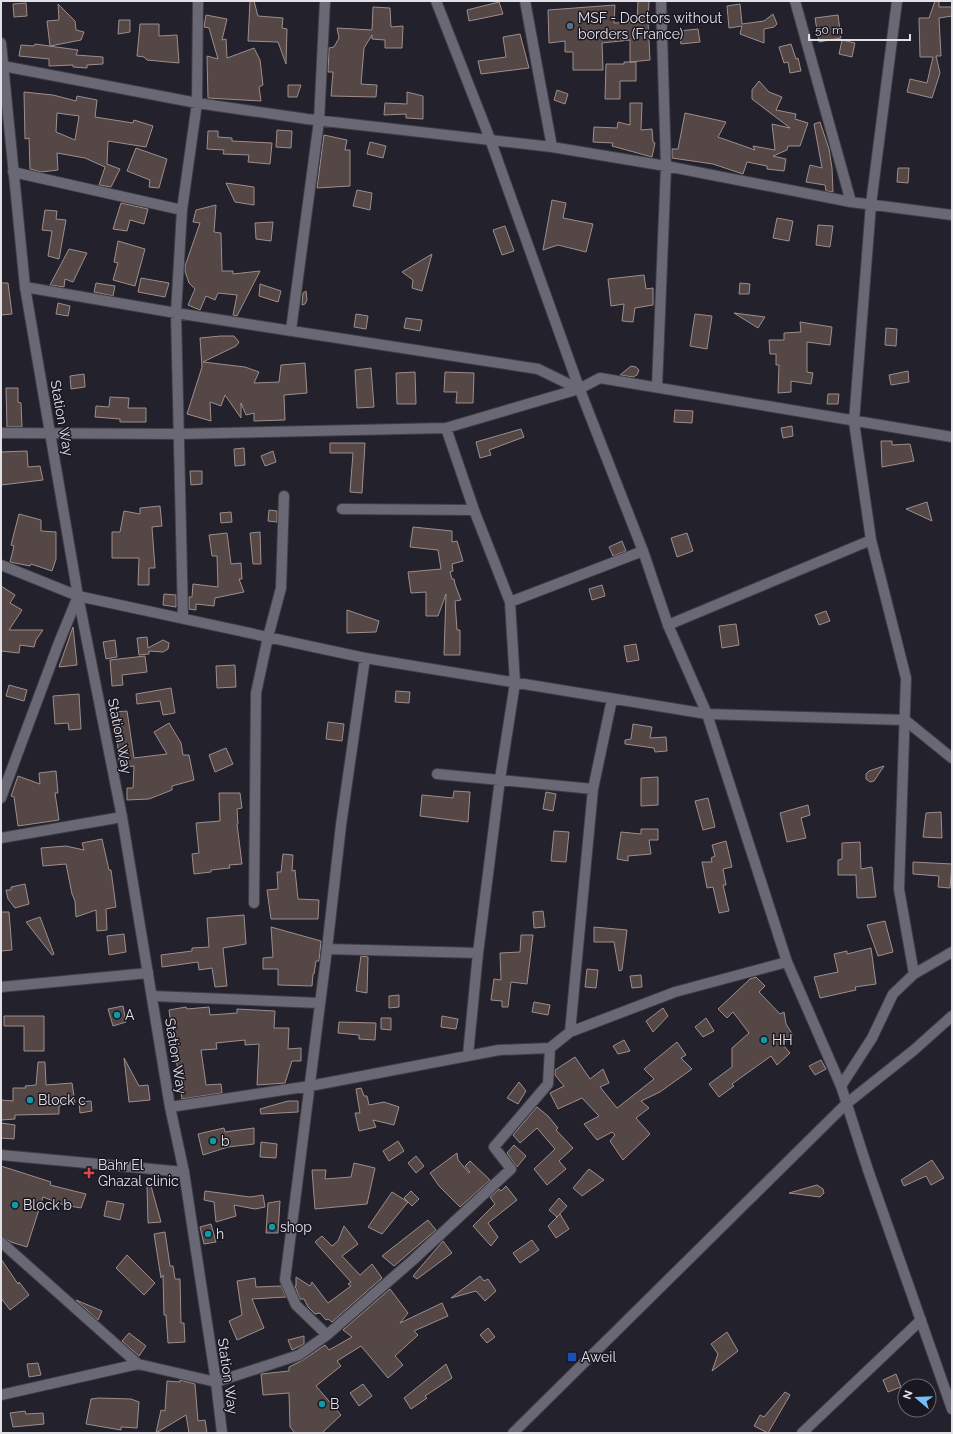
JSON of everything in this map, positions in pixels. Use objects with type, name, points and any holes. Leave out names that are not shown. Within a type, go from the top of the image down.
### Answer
[{"type":"street","points":[[183,617],[176,313],[182,210],[197,103],[198,1]]},
{"type":"street","points":[[291,330],[319,121],[326,1]]},
{"type":"street","points":[[436,1],[490,139],[579,389],[643,551],[668,625],[708,714],[787,962],[841,1086],[952,1409]]},
{"type":"street","points":[[525,1],[552,147]]},
{"type":"street","points":[[657,387],[666,166],[661,1]]},
{"type":"street","points":[[795,1],[851,202]]},
{"type":"street","points":[[897,1],[871,204],[854,422],[871,540],[906,678],[899,889],[914,974]]},
{"type":"street","name":"Station Way","points":[[1,44],[25,287],[78,596],[122,817],[170,1107],[184,1172],[216,1382],[222,1433]]},
{"type":"street","points":[[3,66],[197,103],[319,121],[552,147],[666,166],[851,202],[952,214]]},
{"type":"street","points":[[13,172],[182,210]]},
{"type":"street","points":[[25,287],[176,313],[538,369],[579,389]]},
{"type":"street","points":[[1,433],[179,434],[446,428],[579,389],[600,378],[854,422],[952,437]]},
{"type":"street","points":[[446,428],[474,510],[510,602],[514,683],[478,953],[468,1056]]},
{"type":"street","points":[[254,903],[256,693],[268,637],[281,588],[284,496]]},
{"type":"street","points":[[342,509],[474,510]]},
{"type":"street","points":[[668,625],[871,540]]},
{"type":"street","points":[[510,602],[643,551]]},
{"type":"street","points":[[1,566],[78,596],[183,617],[365,658],[708,714],[905,720],[952,758]]},
{"type":"street","points":[[1,798],[58,645],[78,596]]},
{"type":"street","points":[[327,1335],[296,1305],[285,1280],[327,949],[341,825],[365,658]]},
{"type":"street","points":[[570,1032],[593,789],[612,699]]},
{"type":"street","points":[[437,774],[593,789]]},
{"type":"street","points":[[1,838],[122,817]]},
{"type":"street","points":[[327,949],[478,953]]},
{"type":"street","points":[[841,1086],[872,1038],[893,994],[914,974],[952,952]]},
{"type":"street","points":[[170,1107],[310,1086],[499,1050],[550,1048],[570,1032],[674,992],[787,962]]},
{"type":"street","points":[[1,987],[148,973]]},
{"type":"street","points":[[152,996],[320,1003]]},
{"type":"street","points":[[513,1433],[846,1104],[914,1050],[952,1016]]},
{"type":"street","points":[[1,1395],[138,1364],[216,1382],[299,1355],[327,1335],[434,1242],[511,1169],[494,1147],[548,1084],[550,1048]]},
{"type":"street","points":[[1,1155],[184,1172]]},
{"type":"street","points":[[1,1242],[138,1364]]},
{"type":"street","points":[[802,1433],[921,1320]]},
{"type":"building","points":[[250,1],[254,1],[258,16],[283,18],[282,28],[287,29],[286,64],[278,42],[248,41]]},
{"type":"building","points":[[638,1],[649,1],[648,22],[650,60],[630,62],[630,40],[602,43],[603,70],[573,70],[573,52],[565,52],[565,41],[549,43],[548,10],[615,5],[614,23],[637,22]]},
{"type":"building","points":[[935,1],[939,1],[939,7],[952,7],[952,16],[939,18],[941,56],[936,56],[940,73],[932,98],[907,92],[910,79],[927,83],[933,57],[920,57],[919,18],[929,18]]},
{"type":"building","points":[[499,2],[503,14],[469,21],[467,10]]},
{"type":"building","points":[[26,3],[27,16],[14,17],[13,4]]},
{"type":"building","points":[[58,4],[75,21],[76,30],[84,32],[81,40],[50,46],[47,21],[59,20]]},
{"type":"building","points":[[740,4],[742,24],[764,21],[773,14],[777,24],[774,27],[764,29],[764,43],[740,34],[742,26],[729,28],[727,6]]},
{"type":"building","points":[[373,7],[390,8],[391,27],[403,26],[402,48],[385,48],[385,40],[372,39],[372,35],[364,48],[361,84],[377,85],[376,97],[331,96],[333,72],[328,72],[329,48],[334,47],[339,38],[337,28],[372,30]]},
{"type":"building","points":[[206,15],[227,19],[222,40],[226,39],[227,58],[254,48],[260,60],[263,85],[259,87],[261,101],[208,98],[207,56],[218,59],[209,28],[204,27]]},
{"type":"building","points":[[838,15],[841,38],[819,42],[815,18]]},
{"type":"building","points":[[119,20],[130,20],[130,32],[118,34]]},
{"type":"building","points":[[140,24],[159,24],[159,36],[177,35],[179,63],[147,60],[144,57],[137,56]]},
{"type":"building","points":[[698,29],[700,42],[681,44],[679,31]]},
{"type":"building","points":[[520,34],[529,68],[481,74],[478,61],[506,57],[503,37]]},
{"type":"building","points":[[842,40],[855,43],[852,57],[839,54]]},
{"type":"building","points":[[35,44],[78,50],[76,55],[103,57],[103,64],[87,65],[87,68],[73,67],[73,65],[49,66],[49,59],[19,56],[21,45],[34,46]]},
{"type":"building","points":[[791,44],[796,59],[798,58],[801,71],[790,73],[788,62],[784,63],[779,47]]},
{"type":"building","points":[[624,62],[636,62],[636,81],[620,81],[620,99],[605,99],[606,64],[624,64]]},
{"type":"building","points":[[759,81],[769,92],[782,97],[776,110],[796,114],[795,119],[808,123],[800,146],[788,146],[787,150],[773,156],[786,159],[784,171],[767,169],[767,166],[747,162],[743,174],[713,164],[672,158],[672,149],[678,149],[685,113],[726,122],[718,137],[755,150],[753,146],[775,150],[772,124],[790,128],[752,99],[752,90]]},
{"type":"building","points":[[288,85],[301,85],[297,97],[288,97]]},
{"type":"building","points":[[557,90],[568,94],[565,104],[554,100]]},
{"type":"building","points":[[24,92],[53,95],[76,101],[77,96],[97,100],[95,117],[133,123],[134,120],[153,126],[146,147],[108,141],[107,164],[120,169],[111,187],[99,185],[105,167],[85,158],[57,153],[58,170],[41,172],[30,169],[29,138],[25,139]],"holes":[[[57,113],[79,116],[75,140],[56,132]]]},
{"type":"building","points":[[407,92],[423,96],[423,119],[406,118],[406,114],[384,115],[385,103],[407,104]]},
{"type":"building","points":[[630,103],[642,103],[641,130],[652,129],[653,142],[655,143],[652,157],[612,146],[613,143],[593,142],[594,127],[617,128],[618,122],[630,125]]},
{"type":"building","points":[[820,122],[829,149],[832,168],[833,192],[826,191],[825,185],[806,182],[810,165],[822,168],[814,124]]},
{"type":"building","points":[[277,130],[292,131],[291,148],[276,147]]},
{"type":"building","points":[[208,131],[218,131],[218,137],[232,138],[232,141],[272,143],[270,164],[248,162],[249,155],[223,154],[224,150],[207,149]]},
{"type":"building","points":[[324,135],[347,140],[345,150],[350,150],[350,186],[317,188]]},
{"type":"building","points":[[370,142],[386,146],[383,158],[367,154]]},
{"type":"building","points":[[136,148],[167,159],[159,188],[149,187],[150,180],[127,171]]},
{"type":"building","points":[[898,168],[909,168],[908,183],[897,182]]},
{"type":"building","points":[[226,183],[254,187],[254,205],[235,202]]},
{"type":"building","points":[[357,190],[372,193],[370,210],[353,206]]},
{"type":"building","points":[[552,200],[566,203],[563,218],[593,224],[586,252],[558,245],[543,250]]},
{"type":"building","points":[[121,203],[148,209],[144,224],[130,220],[127,231],[113,229]]},
{"type":"building","points":[[216,205],[214,232],[221,233],[222,271],[233,271],[233,274],[260,271],[237,316],[233,315],[237,295],[218,293],[215,300],[206,296],[200,310],[188,305],[195,289],[189,283],[185,266],[200,223],[193,222],[196,210]]},
{"type":"building","points":[[45,210],[57,211],[56,219],[66,220],[59,259],[48,256],[52,231],[42,230]]},
{"type":"building","points":[[777,218],[793,221],[789,241],[773,238]]},
{"type":"building","points":[[273,222],[271,241],[256,239],[255,223]]},
{"type":"building","points":[[818,225],[833,226],[830,247],[816,245]]},
{"type":"building","points":[[505,226],[514,251],[502,255],[493,230]]},
{"type":"building","points":[[118,241],[145,249],[135,286],[113,280],[118,263],[114,262]]},
{"type":"building","points":[[69,249],[87,253],[73,282],[65,279],[64,287],[50,285]]},
{"type":"building","points":[[432,254],[422,291],[412,288],[413,280],[402,272]]},
{"type":"building","points":[[644,275],[646,289],[653,288],[653,305],[635,308],[633,322],[622,321],[624,304],[611,306],[608,279]]},
{"type":"building","points":[[141,278],[169,283],[165,297],[138,292]]},
{"type":"building","points":[[1,283],[8,283],[12,314],[1,315]]},
{"type":"building","points":[[96,283],[115,286],[113,296],[94,292]]},
{"type":"building","points":[[740,283],[750,284],[749,294],[739,294]]},
{"type":"building","points":[[260,284],[281,291],[278,302],[259,296]]},
{"type":"building","points":[[306,291],[307,300],[305,304],[302,305],[303,293]]},
{"type":"building","points":[[58,303],[70,306],[68,316],[56,314]]},
{"type":"building","points":[[734,313],[765,317],[758,328]]},
{"type":"building","points":[[356,314],[368,316],[366,329],[354,327]]},
{"type":"building","points":[[695,314],[712,316],[707,349],[690,346]]},
{"type":"building","points":[[406,318],[422,320],[420,331],[404,328]]},
{"type":"building","points":[[800,322],[832,327],[830,345],[807,342],[807,372],[813,373],[811,384],[791,381],[791,392],[778,393],[779,365],[776,365],[776,354],[770,354],[769,340],[784,340],[784,333],[801,332]]},
{"type":"building","points":[[886,328],[897,329],[896,346],[885,345]]},
{"type":"building","points":[[234,336],[239,342],[236,346],[203,362],[245,367],[259,372],[254,383],[279,382],[281,365],[305,363],[307,393],[284,395],[285,420],[254,421],[254,413],[246,415],[241,403],[241,418],[225,395],[221,406],[210,402],[211,421],[187,414],[202,367],[200,338]]},
{"type":"building","points":[[631,366],[636,367],[639,370],[637,375],[633,377],[620,375]]},
{"type":"building","points":[[371,368],[374,407],[357,408],[355,370]]},
{"type":"building","points":[[908,371],[909,382],[891,385],[889,375]]},
{"type":"building","points":[[415,372],[416,404],[397,404],[396,373]]},
{"type":"building","points":[[445,372],[474,373],[473,403],[456,403],[457,392],[444,392]]},
{"type":"building","points":[[84,374],[85,387],[71,389],[70,376]]},
{"type":"building","points":[[6,388],[18,388],[18,402],[21,403],[22,427],[7,427]]},
{"type":"building","points":[[828,394],[839,394],[838,404],[827,404]]},
{"type":"building","points":[[110,397],[129,398],[128,408],[146,408],[146,422],[120,422],[120,419],[95,417],[96,406],[109,407]]},
{"type":"building","points":[[675,410],[693,411],[692,423],[674,422]]},
{"type":"building","points":[[792,426],[793,436],[783,438],[781,428]]},
{"type":"building","points":[[521,429],[524,437],[489,450],[491,455],[480,458],[476,442]]},
{"type":"building","points":[[881,441],[892,441],[892,445],[910,444],[914,461],[882,467]]},
{"type":"building","points":[[330,443],[365,443],[362,493],[350,492],[353,453],[330,453]]},
{"type":"building","points":[[244,448],[245,465],[235,466],[234,449]]},
{"type":"building","points":[[27,451],[28,467],[40,466],[43,480],[1,485],[1,452]]},
{"type":"building","points":[[273,451],[276,462],[265,466],[261,456]]},
{"type":"building","points":[[190,471],[202,471],[202,484],[191,485]]},
{"type":"building","points":[[927,502],[932,521],[906,509]]},
{"type":"building","points":[[160,506],[162,526],[152,527],[155,568],[149,568],[149,585],[138,585],[139,558],[112,558],[112,532],[120,532],[124,511],[140,514],[140,508]]},
{"type":"building","points":[[269,510],[277,511],[277,522],[268,521]]},
{"type":"building","points":[[231,512],[232,522],[221,523],[220,513]]},
{"type":"building","points":[[19,514],[41,520],[41,531],[56,532],[56,559],[52,571],[31,564],[30,566],[10,562],[14,546],[11,545]]},
{"type":"building","points":[[413,527],[452,531],[452,542],[457,541],[463,561],[452,564],[453,571],[450,572],[461,600],[455,601],[457,630],[460,630],[460,655],[444,655],[446,594],[438,616],[426,616],[426,592],[411,593],[408,572],[441,569],[438,550],[410,547]]},
{"type":"building","points":[[260,532],[261,564],[253,564],[250,533]]},
{"type":"building","points":[[227,533],[231,564],[241,563],[242,579],[239,579],[244,592],[215,598],[214,606],[196,604],[196,610],[189,609],[189,597],[192,597],[193,584],[218,587],[217,556],[212,556],[209,535]]},
{"type":"building","points":[[687,533],[693,551],[677,557],[671,538]]},
{"type":"building","points":[[622,541],[626,551],[613,556],[609,547]]},
{"type":"building","points":[[602,585],[605,596],[592,600],[589,589]]},
{"type":"building","points":[[1,586],[15,595],[10,603],[22,610],[9,630],[43,630],[36,640],[34,647],[20,645],[19,653],[1,651]]},
{"type":"building","points":[[164,594],[176,595],[176,607],[163,605]]},
{"type":"building","points":[[347,610],[379,621],[376,632],[347,633]]},
{"type":"building","points":[[826,611],[830,621],[819,625],[815,615]]},
{"type":"building","points":[[736,624],[739,645],[722,648],[719,626]]},
{"type":"building","points":[[73,627],[77,665],[59,667]]},
{"type":"building","points":[[147,637],[148,648],[163,640],[169,643],[168,649],[163,652],[149,651],[149,654],[139,655],[137,638]]},
{"type":"building","points":[[115,640],[117,657],[106,659],[103,642]]},
{"type":"building","points":[[636,644],[639,660],[627,662],[624,646]]},
{"type":"building","points":[[145,656],[147,672],[122,675],[123,685],[112,686],[110,660]]},
{"type":"building","points":[[235,665],[236,687],[217,688],[216,666]]},
{"type":"building","points":[[9,685],[27,690],[24,701],[6,696]]},
{"type":"building","points":[[171,688],[175,713],[163,715],[160,701],[137,704],[136,694]]},
{"type":"building","points":[[396,691],[410,692],[409,703],[395,702]]},
{"type":"building","points":[[79,694],[81,729],[69,730],[68,723],[55,724],[53,696]]},
{"type":"building","points":[[127,711],[134,758],[167,754],[154,732],[169,723],[181,743],[183,755],[189,755],[194,780],[172,786],[172,790],[149,799],[127,800],[127,788],[133,788],[134,766],[124,767],[123,761],[119,761],[115,712]]},
{"type":"building","points":[[328,722],[344,724],[342,741],[326,739]]},
{"type":"building","points":[[633,724],[652,727],[650,738],[666,737],[667,751],[655,752],[654,748],[625,744],[625,740],[631,739]]},
{"type":"building","points":[[226,748],[233,764],[215,772],[209,755]]},
{"type":"building","points":[[884,766],[874,781],[870,782],[866,779],[866,774],[869,771]]},
{"type":"building","points":[[56,771],[58,793],[55,793],[59,820],[18,826],[14,797],[11,796],[18,776],[40,784],[39,773]]},
{"type":"building","points":[[658,777],[658,805],[641,806],[641,778]]},
{"type":"building","points":[[454,791],[470,792],[468,822],[420,816],[422,795],[453,798]]},
{"type":"building","points":[[546,792],[556,794],[553,811],[543,809]]},
{"type":"building","points":[[219,793],[240,793],[242,808],[237,809],[237,824],[242,864],[229,865],[230,868],[194,874],[192,854],[199,853],[196,823],[220,821]]},
{"type":"building","points":[[708,798],[715,827],[703,830],[695,801]]},
{"type":"building","points":[[808,805],[810,815],[801,818],[806,838],[787,842],[780,813]]},
{"type":"building","points":[[941,812],[942,838],[923,837],[926,813]]},
{"type":"building","points":[[641,829],[658,829],[658,840],[649,840],[651,854],[628,856],[628,861],[617,859],[621,832],[641,834]]},
{"type":"building","points":[[554,831],[569,832],[566,862],[551,861]]},
{"type":"building","points":[[102,839],[109,870],[111,870],[116,907],[106,909],[107,930],[97,931],[96,910],[76,917],[75,901],[72,894],[66,864],[43,866],[41,848],[66,846],[84,850],[82,843]]},
{"type":"building","points":[[726,841],[732,867],[723,869],[726,885],[723,885],[729,911],[719,913],[713,887],[707,888],[702,862],[712,862],[711,858],[715,856],[712,845]]},
{"type":"building","points":[[860,842],[861,869],[872,867],[876,897],[857,898],[856,875],[838,875],[838,860],[842,859],[842,843]]},
{"type":"building","points":[[283,854],[293,855],[292,871],[295,870],[298,899],[319,900],[318,919],[271,919],[267,890],[278,889],[277,872],[281,872]]},
{"type":"building","points":[[913,862],[952,864],[950,888],[938,887],[939,876],[913,874]]},
{"type":"building","points":[[25,884],[29,904],[15,908],[8,899],[6,890],[11,890],[11,887]]},
{"type":"building","points":[[543,911],[545,927],[534,928],[533,912]]},
{"type":"building","points":[[1,912],[9,912],[12,950],[1,951]]},
{"type":"building","points":[[244,915],[246,944],[223,948],[227,986],[215,987],[212,968],[199,970],[198,962],[162,967],[161,955],[192,951],[192,948],[209,947],[207,918]]},
{"type":"building","points":[[40,917],[54,954],[52,955],[26,922]]},
{"type":"building","points":[[885,921],[893,952],[878,956],[867,925]]},
{"type":"building","points":[[271,927],[321,941],[319,961],[316,961],[312,986],[278,985],[278,969],[263,969],[263,958],[273,957]]},
{"type":"building","points":[[594,927],[627,930],[622,970],[619,971],[614,942],[594,942]]},
{"type":"building","points":[[124,934],[126,952],[109,955],[107,936]]},
{"type":"building","points":[[521,935],[533,935],[527,984],[511,982],[508,1007],[502,1007],[502,1001],[491,1000],[494,979],[501,980],[500,953],[520,952]]},
{"type":"building","points":[[871,948],[876,984],[855,987],[856,990],[820,998],[814,977],[838,972],[834,954],[847,951],[847,954]]},
{"type":"building","points":[[361,956],[368,957],[367,993],[356,991]]},
{"type":"building","points":[[587,969],[598,970],[596,988],[585,987]]},
{"type":"building","points":[[641,975],[642,987],[632,988],[630,976]]},
{"type":"building","points":[[756,977],[765,986],[759,992],[780,1014],[784,1012],[786,1024],[793,1035],[783,1045],[790,1053],[777,1065],[771,1056],[732,1084],[734,1086],[719,1097],[709,1084],[732,1067],[732,1048],[749,1033],[733,1012],[727,1018],[718,1009],[750,979]]},
{"type":"building","points":[[399,995],[399,1007],[389,1008],[389,996]]},
{"type":"building","points":[[534,1002],[550,1005],[548,1015],[532,1012]]},
{"type":"building","name":"A","points":[[123,1006],[126,1022],[113,1026],[108,1009]]},
{"type":"building","points":[[186,1007],[187,1009],[209,1007],[210,1015],[237,1013],[237,1009],[275,1011],[274,1028],[289,1028],[288,1049],[301,1048],[301,1061],[292,1061],[285,1083],[257,1085],[259,1044],[245,1045],[245,1040],[216,1043],[217,1049],[201,1050],[206,1085],[221,1084],[222,1093],[182,1099],[169,1010]]},
{"type":"building","points":[[663,1008],[668,1016],[653,1032],[646,1021]]},
{"type":"building","points":[[4,1016],[44,1016],[44,1051],[24,1051],[24,1026],[4,1026]]},
{"type":"building","points":[[442,1016],[458,1019],[456,1029],[441,1027]]},
{"type":"building","points":[[381,1018],[391,1018],[391,1030],[381,1029]]},
{"type":"building","points":[[706,1018],[714,1031],[703,1037],[695,1027]]},
{"type":"building","points":[[339,1022],[376,1023],[375,1040],[359,1039],[359,1035],[338,1033]]},
{"type":"building","points":[[624,1040],[630,1051],[618,1054],[613,1046]]},
{"type":"building","points":[[677,1042],[686,1055],[681,1058],[692,1069],[660,1092],[641,1101],[649,1108],[636,1118],[650,1134],[623,1160],[610,1141],[615,1135],[612,1132],[597,1140],[584,1124],[599,1116],[582,1098],[558,1109],[550,1093],[564,1086],[555,1075],[555,1070],[575,1057],[590,1079],[603,1069],[609,1083],[600,1087],[617,1108],[654,1079],[644,1069]]},
{"type":"building","points":[[124,1058],[139,1086],[148,1085],[150,1100],[129,1102]]},
{"type":"building","name":"HH","points":[[821,1060],[826,1069],[815,1075],[809,1066]]},
{"type":"building","points":[[38,1062],[45,1062],[46,1085],[72,1083],[75,1103],[59,1106],[59,1114],[15,1115],[15,1119],[1,1120],[1,1100],[13,1101],[13,1088],[26,1088],[25,1086],[36,1085]]},
{"type":"building","points":[[519,1082],[526,1091],[518,1104],[507,1098]]},
{"type":"building","points":[[361,1088],[364,1096],[367,1096],[369,1105],[384,1102],[399,1107],[394,1125],[373,1120],[376,1127],[359,1131],[355,1113],[360,1113],[356,1089]]},
{"type":"building","points":[[91,1101],[92,1111],[80,1113],[79,1102]]},
{"type":"building","points":[[288,1101],[298,1101],[298,1112],[261,1114],[260,1109]]},
{"type":"building","points":[[537,1107],[548,1116],[558,1128],[556,1130],[573,1148],[559,1161],[566,1169],[547,1185],[534,1169],[555,1149],[537,1128],[520,1143],[513,1135]]},
{"type":"building","points":[[1,1123],[15,1125],[14,1139],[1,1138]]},
{"type":"building","points":[[224,1128],[225,1132],[254,1128],[254,1144],[228,1147],[203,1155],[198,1134]]},
{"type":"building","points":[[398,1141],[404,1151],[389,1161],[383,1151]]},
{"type":"building","points":[[261,1142],[277,1144],[276,1158],[260,1157]]},
{"type":"building","points":[[514,1145],[526,1156],[517,1167],[507,1153]]},
{"type":"building","points":[[457,1153],[458,1160],[469,1173],[470,1172],[465,1166],[470,1161],[490,1180],[460,1207],[439,1186],[430,1173]]},
{"type":"building","points":[[416,1156],[424,1166],[416,1173],[408,1163]]},
{"type":"building","points":[[932,1160],[944,1178],[931,1185],[926,1176],[904,1186],[901,1180]]},
{"type":"building","points":[[354,1163],[375,1168],[367,1204],[315,1209],[312,1170],[326,1170],[325,1179],[351,1177]]},
{"type":"building","points":[[1,1166],[51,1182],[50,1185],[86,1194],[81,1208],[64,1205],[43,1197],[27,1247],[11,1242],[1,1236]]},
{"type":"building","points":[[589,1169],[604,1180],[582,1196],[573,1188]]},
{"type":"building","points":[[817,1185],[823,1189],[824,1193],[820,1197],[789,1193]]},
{"type":"building","points":[[147,1186],[151,1186],[161,1222],[148,1223]]},
{"type":"building","points":[[506,1186],[517,1200],[488,1223],[498,1237],[491,1246],[473,1226],[495,1204],[490,1197],[499,1189],[501,1191]]},
{"type":"building","points":[[205,1191],[250,1197],[263,1195],[265,1207],[255,1209],[234,1205],[236,1216],[216,1222],[214,1202],[204,1200]]},
{"type":"building","points":[[411,1191],[419,1199],[412,1206],[404,1198]]},
{"type":"building","points":[[392,1192],[408,1202],[382,1234],[368,1227]]},
{"type":"building","points":[[559,1198],[567,1206],[557,1217],[549,1210]]},
{"type":"building","points":[[107,1201],[124,1204],[120,1220],[104,1216]]},
{"type":"building","points":[[280,1201],[278,1233],[266,1233],[268,1203]]},
{"type":"building","points":[[560,1214],[569,1229],[556,1238],[548,1226]]},
{"type":"building","points":[[428,1220],[436,1230],[394,1266],[382,1256]]},
{"type":"building","name":"h","points":[[211,1224],[216,1242],[204,1244],[200,1227]]},
{"type":"building","points":[[344,1226],[358,1244],[342,1256],[360,1275],[372,1264],[382,1278],[332,1322],[328,1319],[326,1320],[320,1313],[315,1314],[308,1307],[304,1299],[300,1299],[295,1286],[296,1277],[310,1286],[312,1282],[328,1303],[351,1286],[348,1284],[351,1282],[315,1242],[322,1236],[332,1246],[338,1241]]},
{"type":"building","points":[[165,1232],[170,1266],[173,1266],[175,1279],[180,1279],[181,1323],[184,1323],[185,1342],[168,1343],[166,1315],[164,1315],[163,1275],[161,1278],[154,1234]]},
{"type":"building","points":[[532,1240],[539,1250],[520,1263],[513,1253]]},
{"type":"building","points":[[443,1241],[452,1253],[417,1279],[413,1276]]},
{"type":"building","points":[[127,1255],[155,1283],[144,1295],[116,1268]]},
{"type":"building","points":[[1,1259],[18,1284],[19,1282],[29,1295],[10,1310],[1,1298]]},
{"type":"building","points":[[480,1276],[484,1281],[488,1279],[496,1291],[485,1301],[476,1291],[451,1298]]},
{"type":"building","points":[[255,1278],[256,1287],[281,1286],[286,1297],[252,1299],[264,1328],[237,1340],[229,1321],[242,1315],[237,1281]]},
{"type":"building","points":[[390,1289],[408,1313],[400,1323],[442,1303],[448,1316],[414,1331],[418,1335],[395,1356],[403,1365],[388,1378],[361,1346],[337,1361],[341,1366],[316,1386],[341,1415],[322,1433],[295,1433],[290,1427],[289,1393],[263,1395],[261,1374],[289,1371],[289,1367],[303,1360],[325,1345],[329,1350],[352,1337],[343,1330]]},
{"type":"building","points":[[76,1300],[102,1311],[98,1320]]},
{"type":"building","points":[[488,1328],[495,1337],[487,1343],[480,1335]]},
{"type":"building","points":[[727,1332],[738,1351],[712,1371],[718,1354],[711,1344]]},
{"type":"building","points":[[129,1333],[146,1346],[139,1356],[122,1341]]},
{"type":"building","points":[[304,1336],[304,1344],[292,1350],[288,1340]]},
{"type":"building","points":[[38,1363],[41,1375],[29,1377],[27,1364]]},
{"type":"building","points":[[446,1364],[452,1378],[425,1396],[427,1398],[411,1409],[404,1398]]},
{"type":"building","points":[[896,1374],[898,1378],[897,1389],[888,1392],[883,1380]]},
{"type":"building","points":[[180,1380],[195,1384],[198,1421],[205,1420],[207,1433],[189,1433],[186,1415],[156,1433],[161,1410],[165,1411],[167,1381],[180,1382]]},
{"type":"building","points":[[363,1384],[372,1396],[359,1406],[350,1393]]},
{"type":"building","points":[[785,1392],[790,1395],[768,1433],[754,1426],[760,1415],[764,1417]]},
{"type":"building","points":[[91,1399],[131,1399],[139,1402],[137,1428],[121,1427],[121,1430],[86,1424]]},
{"type":"building","points":[[25,1411],[26,1414],[43,1413],[44,1424],[13,1427],[10,1413]]},
{"type":"place","name":"MSF - Doctors without borders (France)","points":[[570,26]]},
{"type":"place","name":"A","points":[[117,1015]]},
{"type":"place","name":"HH","points":[[764,1040]]},
{"type":"place","name":"Block c","points":[[30,1100]]},
{"type":"place","name":"b","points":[[213,1141]]},
{"type":"place","name":"Bahr El Ghazal clinic","points":[[89,1173]]},
{"type":"place","name":"Block b","points":[[15,1205]]},
{"type":"place","name":"shop","points":[[272,1227]]},
{"type":"place","name":"h","points":[[208,1234]]},
{"type":"place","name":"Aweil","points":[[572,1357]]},
{"type":"place","name":"B","points":[[322,1404]]}]
